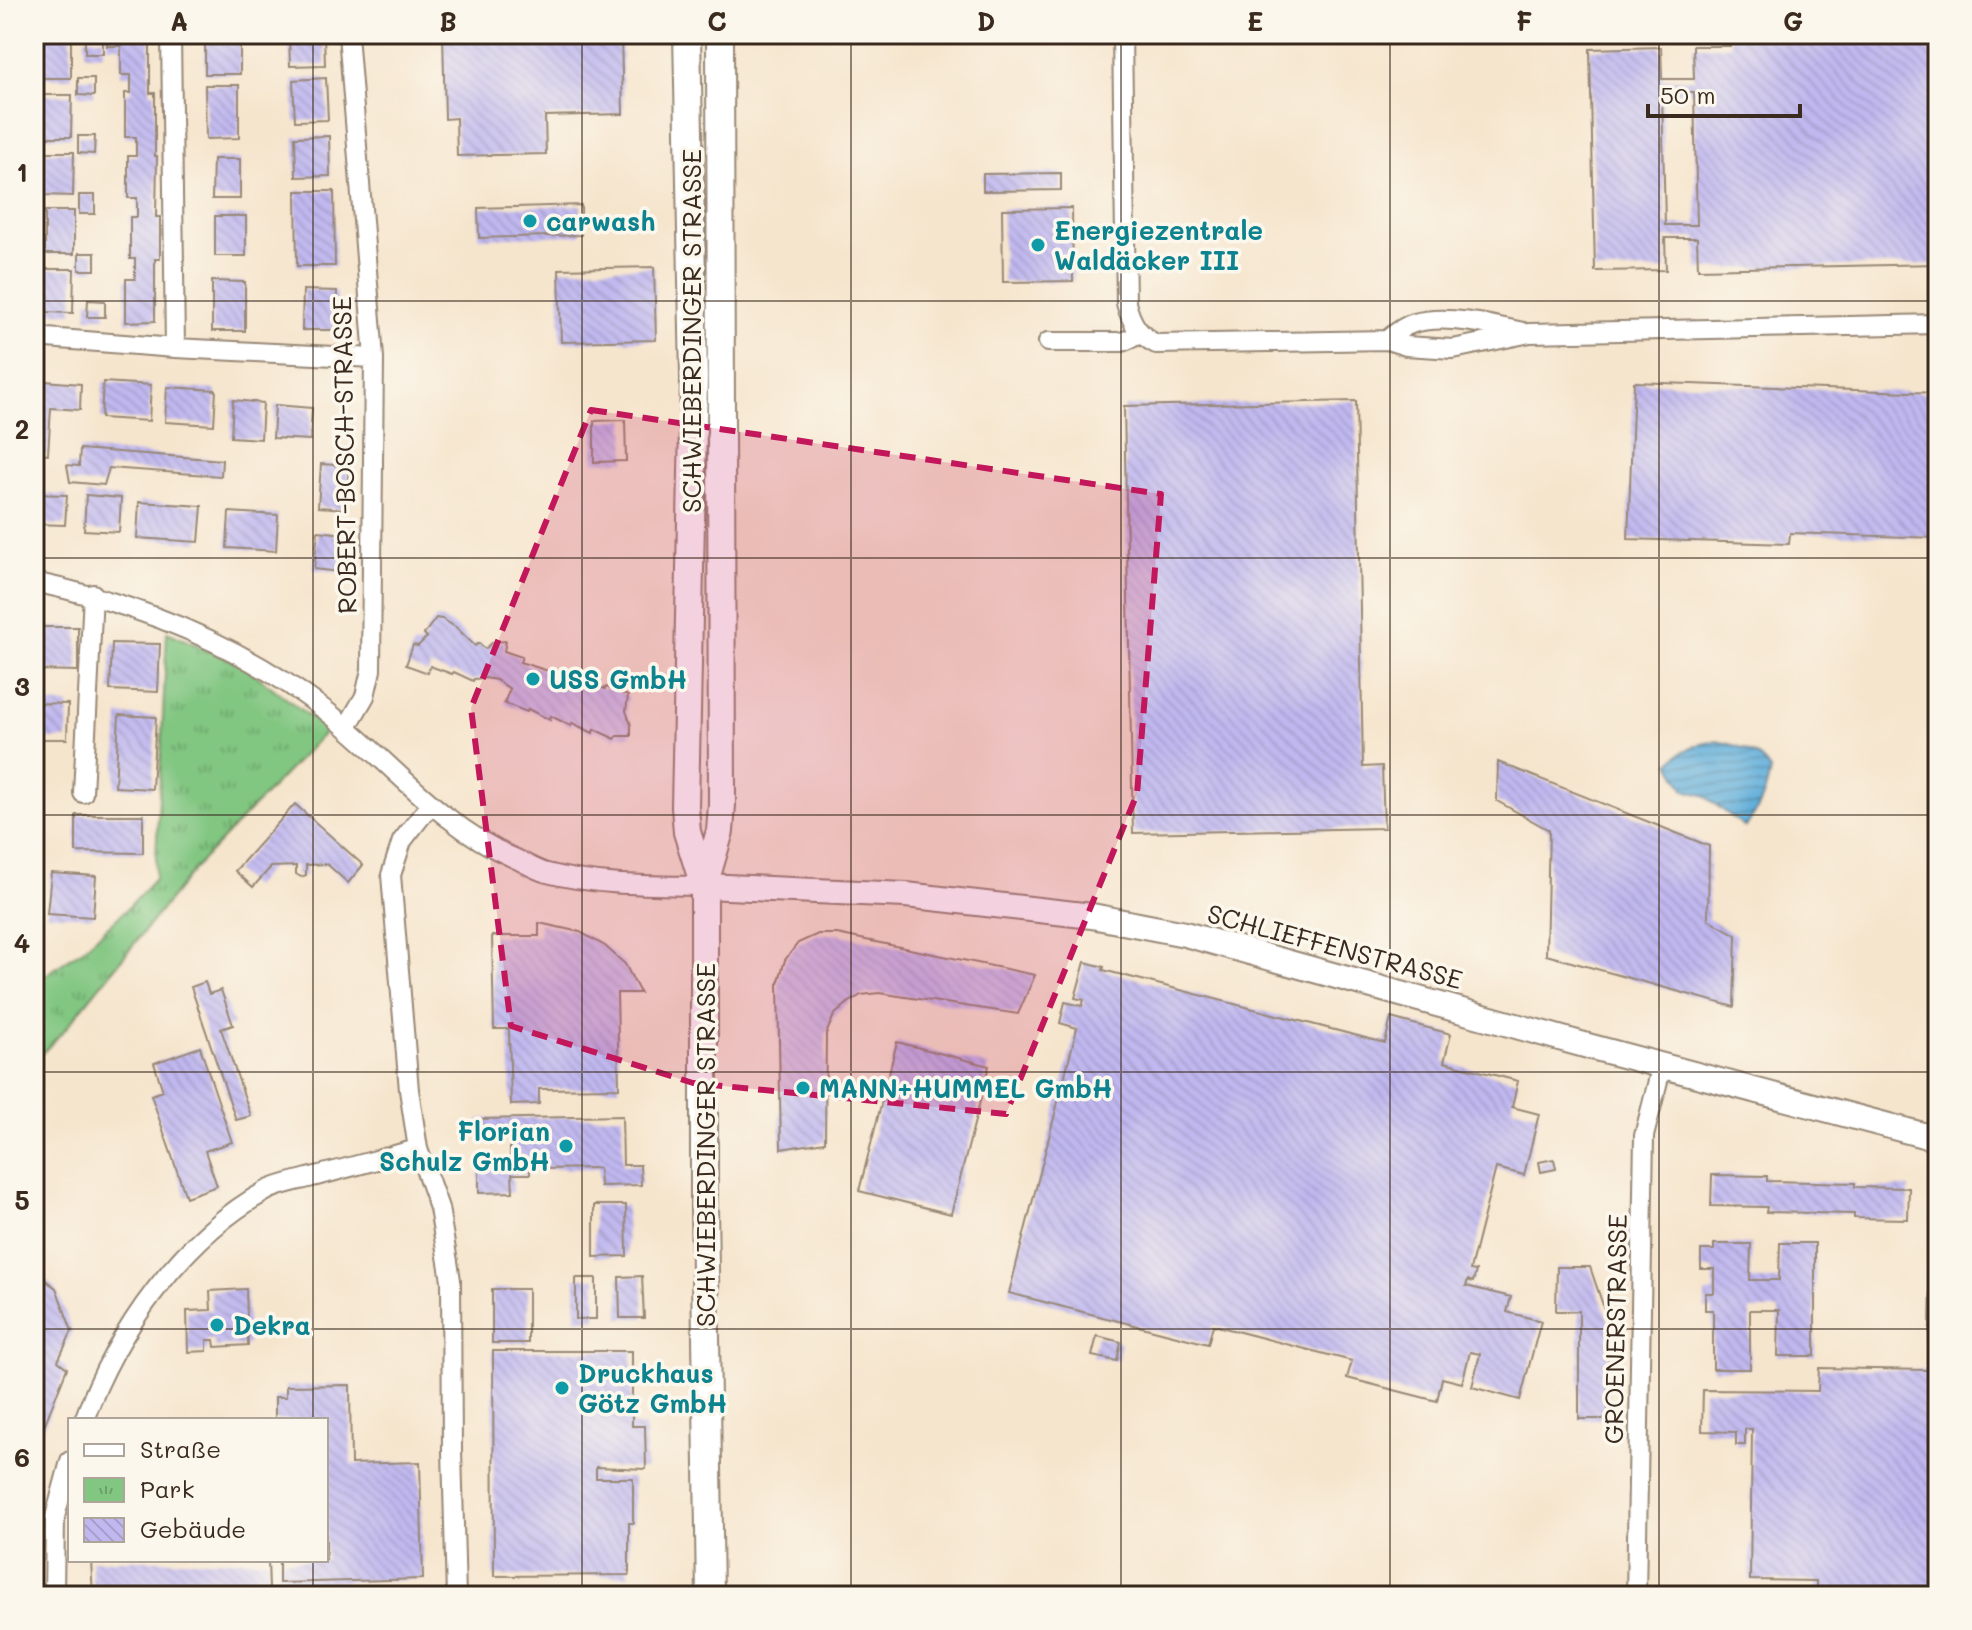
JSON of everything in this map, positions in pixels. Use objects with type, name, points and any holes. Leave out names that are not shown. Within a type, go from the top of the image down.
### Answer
[{"type":"main road","name":"SCHWIEBERDINGER STRASSE","points":[[687,34],[694,378],[685,807],[687,832],[704,886]]},
{"type":"main road","name":"SCHWIEBERDINGER STRASSE","points":[[710,1596],[704,1230],[704,886],[721,818],[720,34]]},
{"type":"main road","points":[[689,627],[722,627]]},
{"type":"street","points":[[171,34],[175,348]]},
{"type":"street","name":"ROBERT-BOSCH-STRASSE","points":[[347,727],[365,696],[371,670],[374,358],[348,34]]},
{"type":"street","points":[[1122,34],[1126,303],[1133,325],[1156,344],[1387,340],[1406,346],[1453,349],[1530,333],[1938,324]]},
{"type":"street","points":[[1387,340],[1416,322],[1468,322],[1530,333]]},
{"type":"street","points":[[1048,342],[1122,342],[1141,334]]},
{"type":"street","points":[[34,337],[374,358]]},
{"type":"street","points":[[34,582],[93,594],[224,645],[275,674],[347,727],[430,805],[485,846],[546,873],[629,884],[704,886]]},
{"type":"street","points":[[83,793],[93,594]]},
{"type":"street","points":[[430,805],[402,841],[391,875],[409,1090],[418,1149],[439,1208],[451,1280],[456,1596]]},
{"type":"street","name":"SCHLIEFFENSTRASSE","points":[[704,886],[906,895],[1092,916],[1185,934],[1938,1139]]},
{"type":"street","name":"GROENERSTRASSE","points":[[1636,1596],[1644,1136],[1662,1065]]},
{"type":"street","points":[[85,1418],[109,1362],[137,1314],[173,1269],[216,1227],[268,1190],[418,1149]]},
{"type":"street","points":[[54,1596],[55,1517],[68,1468]]},
{"type":"highlighted area","points":[[591,410],[1161,494],[1137,794],[1006,1114],[693,1083],[511,1026],[471,708]]},
{"type":"green space","points":[[167,632],[243,665],[327,730],[194,869],[67,1027],[34,1062],[34,983],[83,949],[155,879]]},
{"type":"water","points":[[1716,741],[1746,750],[1770,770],[1762,800],[1745,827],[1703,795],[1685,790],[1670,763],[1691,748]]},
{"type":"building","points":[[107,34],[150,34],[150,93],[155,93],[156,217],[160,217],[160,259],[155,259],[155,321],[126,322],[126,279],[135,279],[135,259],[130,259],[130,217],[137,217],[137,198],[128,198],[128,156],[136,156],[136,137],[125,137],[125,93],[131,93],[131,75],[121,75],[121,46],[107,46]]},
{"type":"building","points":[[205,34],[240,34],[240,74],[205,74]]},
{"type":"building","points":[[289,34],[324,34],[325,65],[290,66]]},
{"type":"building","points":[[443,34],[621,34],[623,114],[545,116],[546,154],[457,156],[456,118],[445,119]]},
{"type":"building","points":[[1730,34],[1830,34],[1831,43],[1938,41],[1938,264],[1698,269],[1697,238],[1665,238],[1666,270],[1595,271],[1590,49],[1661,47],[1662,79],[1694,79],[1693,46],[1730,46]],"holes":[[[1662,92],[1694,92],[1697,225],[1665,225]]]},
{"type":"building","points":[[42,36],[71,36],[71,78],[42,78]]},
{"type":"building","points":[[85,38],[103,38],[103,54],[85,54]]},
{"type":"building","points":[[78,78],[94,78],[94,96],[78,95]]},
{"type":"building","points":[[326,78],[328,120],[295,121],[293,80]]},
{"type":"building","points":[[205,85],[239,85],[239,138],[206,139]]},
{"type":"building","points":[[43,95],[72,95],[71,137],[43,137]]},
{"type":"building","points":[[78,136],[95,136],[94,154],[78,153]]},
{"type":"building","points":[[329,136],[330,176],[296,177],[295,137]]},
{"type":"building","points":[[44,152],[74,152],[73,196],[44,195]]},
{"type":"building","points":[[213,159],[240,159],[240,199],[212,199]]},
{"type":"building","points":[[1061,173],[1061,190],[983,191],[983,174]]},
{"type":"building","points":[[296,191],[334,191],[335,266],[297,266]]},
{"type":"building","points":[[79,195],[95,195],[95,214],[79,214]]},
{"type":"building","name":"carwash","points":[[581,205],[581,235],[479,238],[478,208]]},
{"type":"building","name":"Energiezentrale Waldäcker III","points":[[1072,208],[1073,281],[1003,282],[1002,209]]},
{"type":"building","points":[[45,211],[74,211],[74,254],[45,254]]},
{"type":"building","points":[[215,216],[246,216],[246,256],[215,256]]},
{"type":"building","points":[[79,253],[95,253],[95,270],[79,270]]},
{"type":"building","points":[[654,267],[656,340],[561,342],[559,269]]},
{"type":"building","points":[[45,269],[74,269],[73,313],[44,312]]},
{"type":"building","points":[[212,281],[245,282],[245,331],[212,331]]},
{"type":"building","points":[[303,290],[337,291],[336,330],[302,330]]},
{"type":"building","points":[[88,300],[105,301],[105,317],[87,317]]},
{"type":"building","points":[[44,381],[81,384],[80,410],[51,408],[48,454],[34,453],[34,407],[42,408]]},
{"type":"building","points":[[103,382],[151,385],[149,421],[101,418]]},
{"type":"building","points":[[1634,382],[1938,393],[1938,538],[1790,533],[1789,544],[1628,539]]},
{"type":"building","points":[[167,387],[216,390],[214,425],[165,422]]},
{"type":"building","points":[[233,400],[263,403],[261,439],[231,437]]},
{"type":"building","points":[[1356,401],[1363,767],[1382,766],[1384,828],[1133,833],[1124,406]]},
{"type":"building","points":[[275,405],[312,408],[310,440],[273,438]]},
{"type":"building","points":[[625,420],[626,461],[594,462],[594,421]]},
{"type":"building","points":[[80,449],[222,460],[221,476],[109,468],[104,485],[70,482],[67,465],[79,466]]},
{"type":"building","points":[[321,464],[349,466],[346,509],[318,507]]},
{"type":"building","points":[[34,494],[67,495],[65,525],[34,524]]},
{"type":"building","points":[[86,495],[121,498],[119,532],[84,530]]},
{"type":"building","points":[[139,502],[202,506],[199,542],[137,538]]},
{"type":"building","points":[[229,512],[278,515],[276,551],[227,548]]},
{"type":"building","points":[[318,531],[344,534],[340,572],[314,569]]},
{"type":"building","name":"USS GmbH","points":[[436,618],[457,628],[475,646],[479,643],[485,649],[493,642],[506,641],[504,651],[522,657],[520,662],[628,696],[626,711],[631,736],[617,736],[615,739],[594,729],[593,733],[572,723],[571,726],[551,716],[550,720],[528,709],[527,712],[504,703],[510,689],[496,680],[485,678],[473,681],[430,666],[428,673],[406,665],[413,645],[418,646],[427,637],[424,634]]},
{"type":"building","points":[[34,627],[78,627],[78,671],[34,670]]},
{"type":"building","points":[[112,643],[160,644],[158,692],[110,690]]},
{"type":"building","points":[[34,703],[68,704],[67,739],[34,739]]},
{"type":"building","points":[[119,715],[156,717],[152,789],[115,787]]},
{"type":"building","points":[[34,760],[39,760],[36,813],[34,813]]},
{"type":"building","points":[[1498,762],[1709,846],[1708,919],[1736,935],[1734,1007],[1546,955],[1549,830],[1497,801]]},
{"type":"building","points":[[295,804],[363,865],[348,883],[327,864],[306,865],[306,875],[301,877],[296,874],[296,866],[271,867],[253,887],[235,871]]},
{"type":"building","points":[[76,815],[143,815],[143,853],[76,852]]},
{"type":"building","points":[[51,873],[96,876],[93,917],[47,914]]},
{"type":"building","points":[[539,923],[580,932],[605,946],[625,964],[640,993],[617,993],[619,1088],[539,1089],[539,1104],[511,1105],[509,1029],[494,1029],[492,936],[539,936]]},
{"type":"building","name":"MANN+HUMMEL GmbH","points":[[818,934],[837,934],[1035,975],[1018,1014],[879,993],[861,995],[848,1003],[834,1015],[826,1034],[825,1142],[781,1149],[778,984],[785,960],[798,943]]},
{"type":"building","points":[[1085,962],[1104,967],[1103,970],[1385,1043],[1391,1018],[1451,1034],[1444,1062],[1518,1081],[1512,1107],[1539,1114],[1524,1175],[1496,1168],[1470,1270],[1476,1271],[1473,1282],[1468,1280],[1466,1286],[1511,1297],[1507,1312],[1541,1321],[1520,1400],[1472,1387],[1480,1354],[1470,1352],[1462,1383],[1442,1378],[1437,1401],[1347,1378],[1352,1361],[1213,1325],[1208,1344],[1009,1293],[1077,1028],[1060,1023],[1065,1002],[1082,1006],[1084,1000],[1075,998]]},
{"type":"building","points":[[205,982],[209,994],[221,990],[233,1025],[221,1029],[251,1116],[236,1120],[191,987]]},
{"type":"building","points":[[897,1042],[989,1066],[951,1214],[859,1191]]},
{"type":"building","points":[[200,1047],[232,1142],[205,1151],[217,1186],[186,1197],[151,1095],[163,1091],[154,1063]]},
{"type":"building","name":"Florian Schulz GmbH","points":[[622,1116],[623,1165],[640,1165],[641,1185],[600,1186],[599,1168],[541,1169],[541,1158],[530,1158],[530,1174],[512,1174],[513,1192],[479,1193],[479,1159],[510,1159],[510,1133],[479,1134],[479,1119]]},
{"type":"building","points":[[1554,1159],[1556,1169],[1541,1172],[1539,1162]]},
{"type":"building","points":[[1712,1175],[1767,1176],[1767,1181],[1909,1188],[1908,1219],[1766,1212],[1767,1207],[1711,1206]]},
{"type":"building","points":[[594,1205],[626,1205],[627,1256],[594,1257]]},
{"type":"building","points":[[1931,1205],[1938,1205],[1938,1239],[1931,1239]]},
{"type":"building","points":[[1780,1243],[1815,1243],[1815,1356],[1778,1356],[1779,1310],[1750,1310],[1750,1369],[1713,1369],[1713,1310],[1705,1310],[1705,1293],[1714,1293],[1714,1269],[1701,1269],[1701,1250],[1714,1250],[1714,1244],[1751,1244],[1750,1280],[1779,1280]]},
{"type":"building","points":[[1932,1245],[1938,1245],[1938,1369],[1929,1368]]},
{"type":"building","points":[[1557,1267],[1590,1267],[1609,1323],[1608,1419],[1579,1419],[1579,1311],[1556,1311]]},
{"type":"building","points":[[34,1272],[56,1288],[72,1331],[58,1361],[67,1368],[35,1449]]},
{"type":"building","points":[[642,1276],[644,1318],[620,1318],[619,1277]]},
{"type":"building","points":[[576,1278],[596,1278],[596,1319],[576,1319]]},
{"type":"building","name":"Dekra","points":[[246,1289],[248,1345],[215,1347],[214,1340],[207,1340],[207,1351],[188,1352],[187,1311],[211,1310],[210,1291]]},
{"type":"building","points":[[492,1289],[528,1289],[528,1343],[492,1343]]},
{"type":"building","points":[[1097,1336],[1121,1342],[1117,1361],[1092,1356]]},
{"type":"building","points":[[493,1351],[632,1351],[632,1426],[645,1426],[646,1469],[596,1467],[596,1478],[633,1478],[629,1575],[494,1576]]},
{"type":"building","points":[[1819,1368],[1928,1370],[1928,1374],[1938,1374],[1938,1596],[1816,1596],[1816,1581],[1750,1580],[1752,1429],[1745,1429],[1745,1445],[1736,1445],[1736,1432],[1702,1431],[1703,1390],[1818,1391]]},
{"type":"building","points":[[350,1385],[351,1464],[420,1462],[423,1579],[279,1583],[279,1562],[328,1562],[328,1418],[275,1418],[275,1397],[286,1397],[286,1386]]},
{"type":"building","points":[[91,1562],[268,1562],[269,1589],[180,1596],[93,1596]]},
{"type":"place","name":"carwash","points":[[530,221]]},
{"type":"place","name":"Energiezentrale Waldäcker III","points":[[1038,245]]},
{"type":"place","name":"USS GmbH","points":[[533,679]]},
{"type":"place","name":"MANN+HUMMEL GmbH","points":[[803,1088]]},
{"type":"place","name":"Florian Schulz GmbH","points":[[566,1146]]},
{"type":"place","name":"Dekra","points":[[217,1325]]},
{"type":"place","name":"Druckhaus Götz GmbH","points":[[562,1388]]}]
